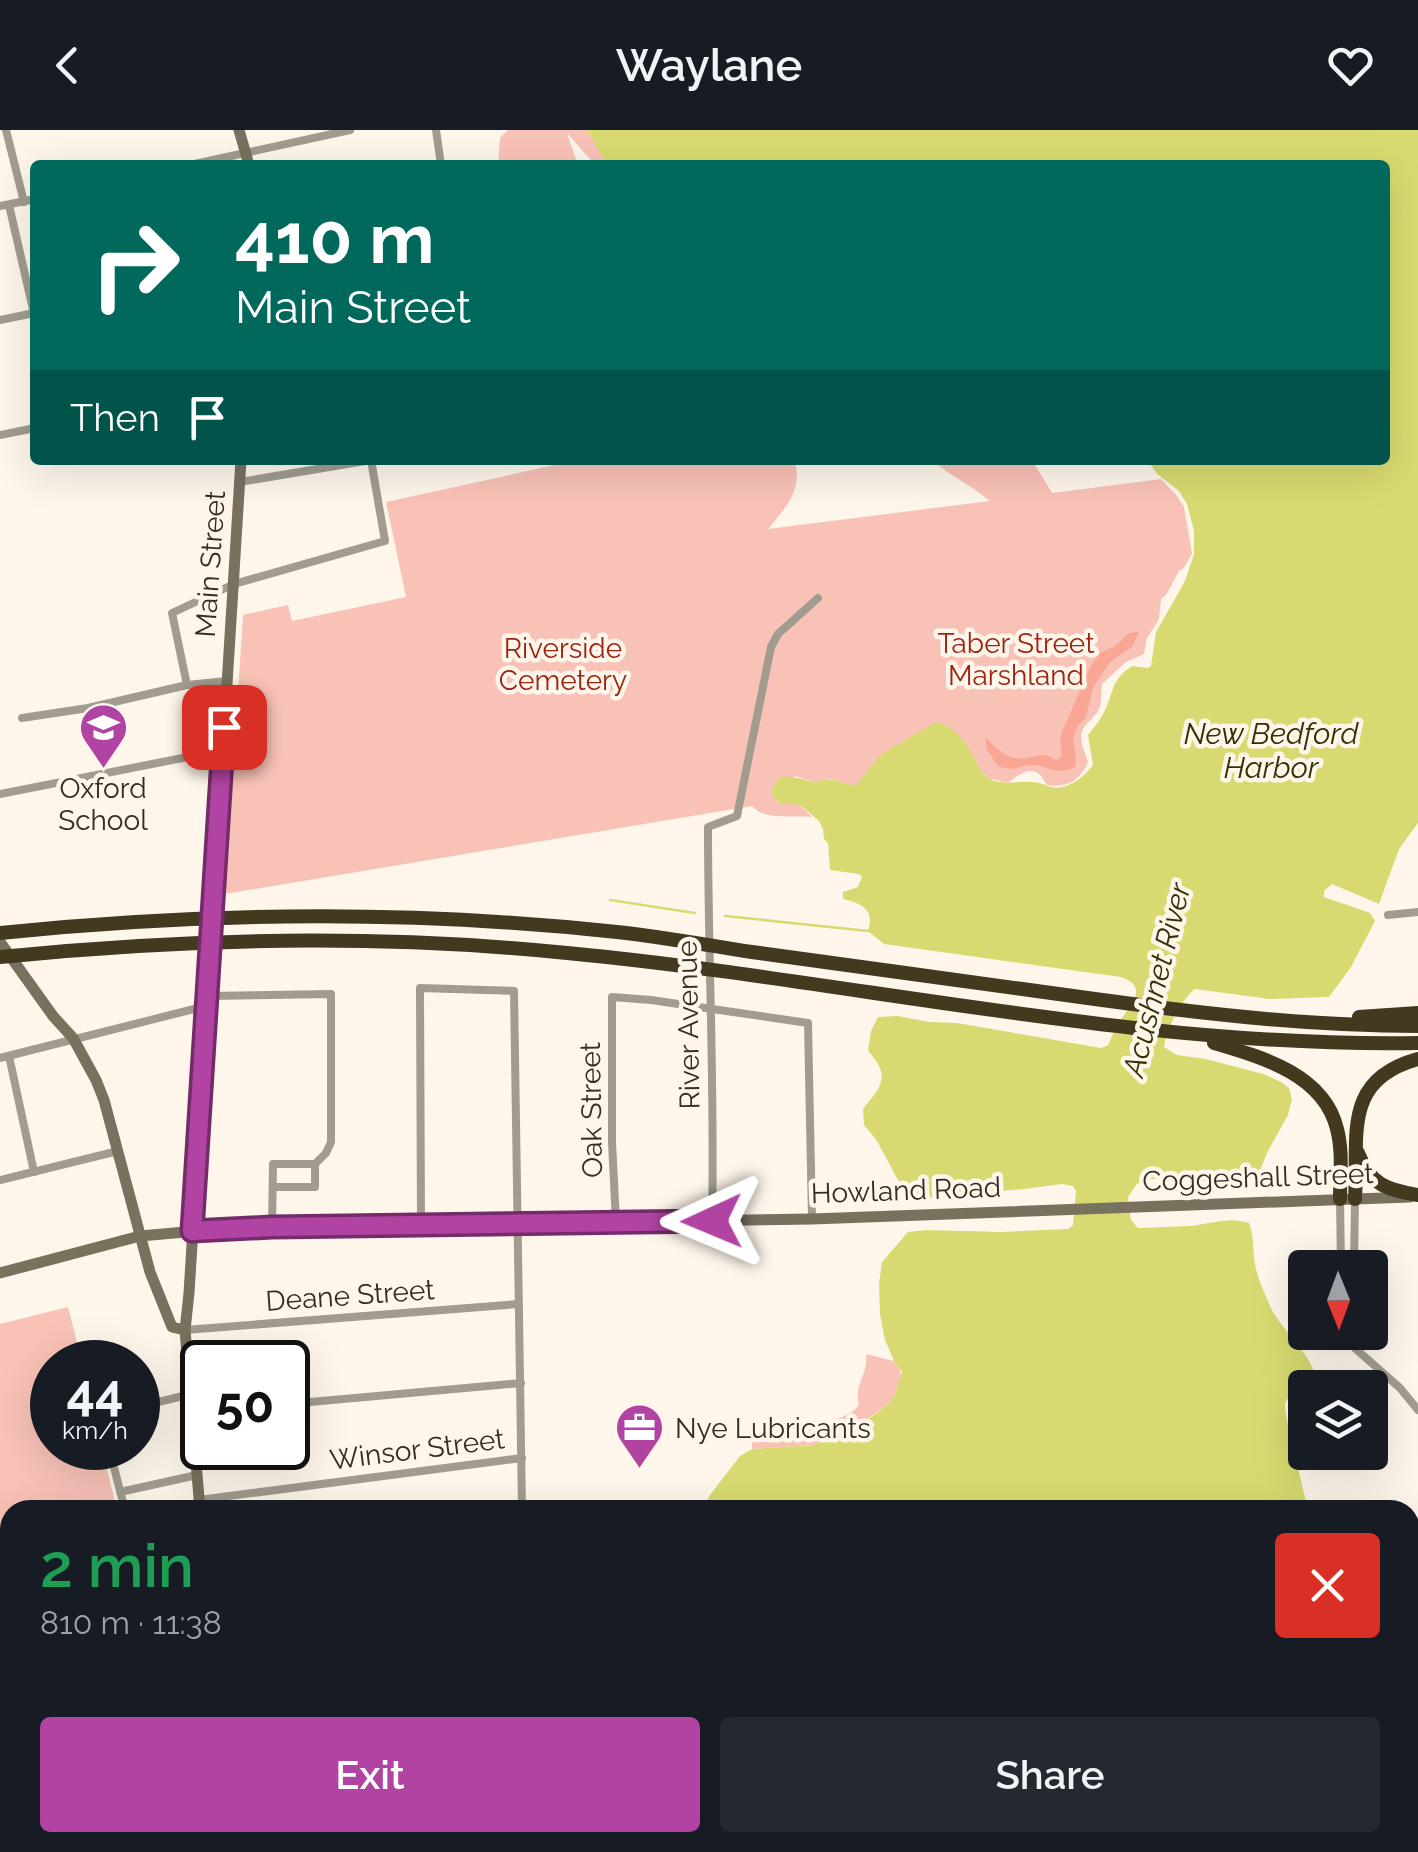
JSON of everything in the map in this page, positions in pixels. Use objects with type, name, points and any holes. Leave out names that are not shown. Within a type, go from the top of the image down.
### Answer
[{"type":"highway","points":[[0,932],[173,920],[343,916],[520,924],[620,933],[1198,1014],[1418,1026]]},
{"type":"highway","points":[[0,957],[172,944],[369,942],[520,949],[699,968],[1180,1034],[1295,1042],[1418,1042]]},
{"type":"highway","points":[[1262,1020],[1418,1013]]},
{"type":"highway","points":[[1180,1034],[1273,1062],[1316,1092],[1330,1111],[1338,1132],[1348,1199]]},
{"type":"highway","points":[[1348,1199],[1359,1108],[1375,1082],[1394,1068],[1418,1059]]},
{"type":"highway","points":[[1355,1136],[1360,1158],[1374,1180],[1418,1196]]},
{"type":"main road","points":[[239,130],[248,158]]},
{"type":"main road","name":"Main Street","points":[[185,1340],[242,465]]},
{"type":"main road","points":[[0,942],[73,1038],[100,1089],[166,1315],[172,1327],[184,1330]]},
{"type":"main road","name":"Coggeshall Street","points":[[1100,1209],[1418,1196]]},
{"type":"main road","name":"Howland Road","points":[[0,1273],[140,1236],[192,1231],[812,1219],[1100,1209]]},
{"type":"main road","name":"Main Street","points":[[198,1470],[199,1500]]},
{"type":"street","points":[[6,130],[24,202]]},
{"type":"street","points":[[248,158],[350,130]]},
{"type":"street","points":[[436,130],[440,160]]},
{"type":"street","points":[[30,200],[4,206],[30,300]]},
{"type":"street","points":[[0,320],[30,316]]},
{"type":"street","points":[[0,435],[30,429]]},
{"type":"street","points":[[240,482],[341,465]]},
{"type":"street","points":[[187,686],[172,612],[234,584],[386,541],[372,465]]},
{"type":"street","name":"River Avenue","points":[[712,1221],[708,827],[737,816],[770,647],[778,634],[818,598]]},
{"type":"street","points":[[22,718],[227,681]]},
{"type":"street","points":[[0,794],[223,750]]},
{"type":"street","points":[[1388,915],[1418,912]]},
{"type":"street","points":[[421,1225],[420,988],[514,992],[522,1500]]},
{"type":"street","points":[[34,1172],[4,1057],[206,1001],[330,994],[332,1130],[326,1154],[315,1164],[273,1164],[272,1227]]},
{"type":"street","name":"Oak Street","points":[[616,1222],[612,997],[710,1010]]},
{"type":"street","points":[[710,1010],[808,1022],[812,1219]]},
{"type":"street","points":[[0,1180],[118,1151]]},
{"type":"street","points":[[273,1187],[315,1187],[315,1164]]},
{"type":"street","points":[[1343,1250],[1348,1199]]},
{"type":"street","points":[[1348,1199],[1352,1250]]},
{"type":"street","name":"Deane Street","points":[[184,1330],[518,1304]]},
{"type":"street","points":[[1359,1350],[1418,1410]]},
{"type":"street","points":[[310,1402],[520,1382]]},
{"type":"street","name":"Winsor Street","points":[[233,1500],[522,1458]]},
{"type":"street","points":[[114,1470],[122,1500]]},
{"type":"street","points":[[120,1492],[198,1474]]},
{"type":"green space","points":[[508,130],[587,130],[604,160],[591,160],[567,133],[576,160],[498,160],[500,138]]},
{"type":"green space","name":"Riverside Cemetery","points":[[555,465],[795,465],[795,489],[768,529],[990,501],[938,465],[1035,465],[1052,493],[1161,479],[1184,507],[1192,553],[1161,599],[1159,619],[1147,638],[1144,654],[1126,662],[1102,684],[1099,709],[1082,733],[1088,762],[1081,774],[1067,784],[1047,785],[1039,774],[1030,771],[1007,783],[988,778],[982,772],[857,785],[831,779],[813,782],[795,776],[777,802],[800,805],[812,817],[771,816],[752,806],[225,894],[243,615],[288,605],[292,621],[406,597],[386,502]]},
{"type":"green space","points":[[68,1307],[76,1340],[30,1340],[30,1470],[107,1470],[115,1500],[0,1500],[0,1324]]},
{"type":"green space","points":[[866,1354],[894,1361],[900,1368],[901,1378],[888,1404],[842,1438],[814,1445],[752,1449],[752,1432],[809,1426],[851,1412],[859,1405]]},
{"type":"shaded area","points":[[1139,632],[1132,647],[1110,662],[1093,688],[1086,717],[1073,739],[1075,768],[1055,771],[1039,765],[1012,769],[998,766],[987,750],[985,737],[1014,758],[1044,755],[1056,760],[1062,756],[1062,732],[1090,667],[1100,653],[1129,633]]},
{"type":"water","points":[[587,130],[1418,130],[1418,823],[1399,849],[1379,904],[1332,884],[1324,891],[1324,897],[1370,913],[1375,921],[1351,967],[1329,997],[1269,999],[1195,989],[1171,1024],[1164,1047],[1177,1055],[1263,1074],[1289,1088],[1292,1099],[1288,1115],[1257,1178],[1243,1183],[1148,1179],[1137,1184],[1128,1197],[1131,1220],[1138,1228],[1227,1220],[1249,1223],[1260,1283],[1288,1333],[1288,1350],[1301,1350],[1313,1370],[1288,1370],[1285,1404],[1288,1470],[1299,1470],[1306,1500],[708,1500],[740,1456],[752,1449],[814,1445],[848,1435],[895,1395],[902,1372],[885,1340],[879,1284],[882,1262],[908,1232],[1002,1232],[1068,1229],[1073,1225],[1073,1186],[925,1198],[905,1193],[864,1125],[863,1109],[882,1077],[868,1050],[878,1017],[957,1023],[1101,1048],[1108,1045],[1136,991],[1130,981],[1121,977],[884,944],[868,931],[870,917],[865,908],[843,899],[843,892],[858,887],[862,877],[830,870],[828,843],[819,821],[800,805],[781,803],[771,795],[774,787],[785,777],[857,785],[880,755],[936,722],[959,735],[983,773],[992,780],[1036,782],[1058,788],[1071,784],[1093,765],[1088,735],[1120,677],[1132,666],[1151,666],[1156,632],[1185,581],[1194,554],[1194,531],[1187,504],[1151,465],[1390,465],[1390,160],[604,160]]},
{"type":"waterway","points":[[610,900],[695,913]]},
{"type":"waterway","points":[[725,916],[868,931]]},
{"type":"place","name":"Oxford School","points":[[103,770]]},
{"type":"place","name":"Nye Lubricants","points":[[640,1470]]},
{"type":"route","points":[[224,727],[192,1231],[712,1221]]},
{"type":"park label","name":"Taber Street Marshland","points":[[1016,659]]},
{"type":"water label","name":"New Bedford Harbor","points":[[1271,751]]},
{"type":"water label","name":"Acushnet River","points":[[1157,980]]}]
